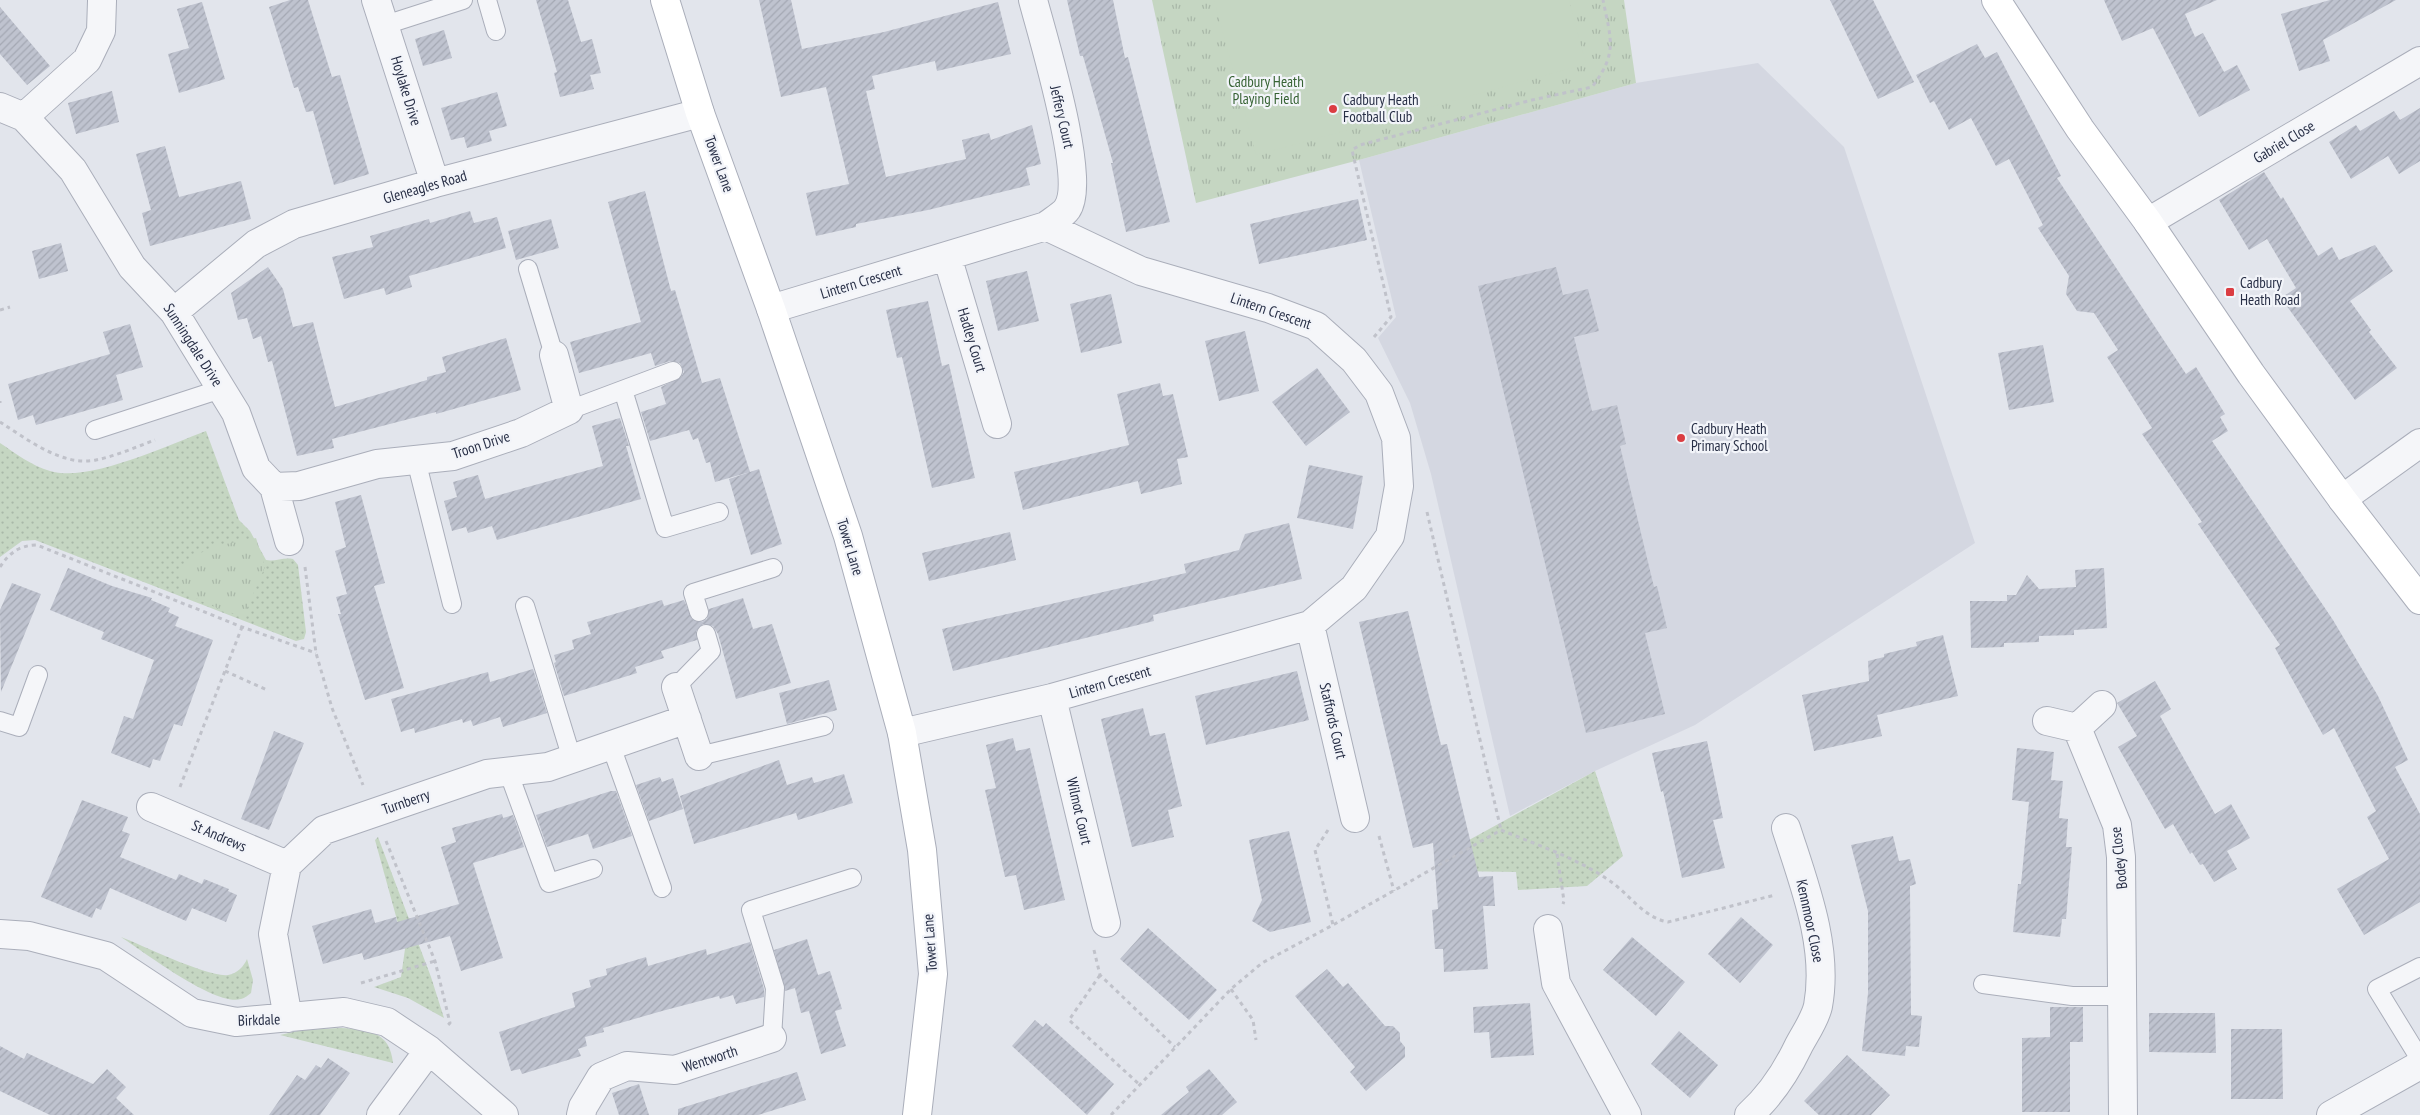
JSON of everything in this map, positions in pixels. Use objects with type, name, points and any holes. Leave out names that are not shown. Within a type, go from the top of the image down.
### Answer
[{"type":"street","name":"Tower Lane","points":[[665,0],[700,113],[771,309],[848,536],[902,733],[922,850],[933,974],[917,1115]]},
{"type":"street","name":"Jeffery Court","points":[[1033,0],[1071,152],[1074,186],[1067,209],[1046,226]]},
{"type":"street","points":[[1996,0],[2080,129],[2148,222],[2251,374],[2342,499],[2420,600]]},
{"type":"street","points":[[12,112],[87,60],[101,31],[102,1]]},
{"type":"street","name":"Hoylake Drive","points":[[381,12],[435,183]]},
{"type":"street","name":"Gabriel Close","points":[[2148,222],[2420,61]]},
{"type":"street","name":"Sunningdale Drive","points":[[12,112],[73,170],[132,267],[174,312],[236,413],[256,468],[274,487],[289,541]]},
{"type":"street","name":"Gleneagles Road","points":[[174,312],[256,244],[294,224],[435,183],[700,113]]},
{"type":"street","name":"Lintern Crescent","points":[[771,309],[1046,226],[1141,271],[1268,308],[1316,326],[1354,360],[1379,393],[1396,438],[1399,486],[1390,536],[1354,588],[1310,625],[1052,698],[902,733]]},
{"type":"street","name":"Hadley Court","points":[[947,256],[997,424]]},
{"type":"street","points":[[554,355],[569,410]]},
{"type":"street","name":"Troon Drive","points":[[274,487],[299,486],[377,464],[453,456],[521,433],[569,410]]},
{"type":"street","points":[[2342,499],[2420,443]]},
{"type":"street","name":"Staffords Court","points":[[1310,625],[1355,818]]},
{"type":"street","points":[[676,687],[699,756]]},
{"type":"street","name":"Wilmot Court","points":[[1052,698],[1106,924]]},
{"type":"street","points":[[2046,722],[2077,728],[2102,705]]},
{"type":"street","name":"Turnberry","points":[[287,865],[324,830],[487,774],[548,767],[687,720]]},
{"type":"street","name":"Bodey Close","points":[[2077,728],[2117,824],[2121,857],[2123,899],[2123,1115]]},
{"type":"street","name":"St Andrews","points":[[160,811],[287,865]]},
{"type":"street","name":"Kennmoor Close","points":[[1749,1115],[1764,1102],[1792,1060],[1818,1008],[1821,957],[1805,888],[1786,828]]},
{"type":"street","points":[[287,865],[273,934],[288,1018]]},
{"type":"street","points":[[1548,929],[1556,983],[1627,1115]]},
{"type":"street","name":"Birkdale","points":[[0,934],[29,936],[106,956],[192,1013],[236,1022],[344,1012],[387,1022],[429,1050],[504,1115]]},
{"type":"street","name":"Wentworth","points":[[581,1115],[583,1107],[601,1078],[627,1066],[675,1070],[772,1038]]},
{"type":"street","points":[[381,1115],[429,1050]]},
{"type":"street","points":[[2337,1114],[2420,1064]]},
{"type":"lane","points":[[381,12],[463,0]]},
{"type":"lane","points":[[488,0],[496,31]]},
{"type":"lane","points":[[528,269],[554,355]]},
{"type":"lane","points":[[569,410],[673,371]]},
{"type":"lane","points":[[95,430],[221,389]]},
{"type":"lane","points":[[623,390],[665,528],[719,512]]},
{"type":"lane","points":[[416,460],[452,604]]},
{"type":"lane","points":[[700,612],[693,594],[774,568]]},
{"type":"lane","points":[[525,606],[572,759]]},
{"type":"lane","points":[[676,687],[711,651],[706,634]]},
{"type":"lane","points":[[0,721],[19,727],[38,675]]},
{"type":"lane","points":[[699,756],[824,726]]},
{"type":"lane","points":[[611,746],[662,888]]},
{"type":"lane","points":[[508,771],[548,883],[593,869]]},
{"type":"lane","points":[[772,1038],[775,988],[751,910],[852,878]]},
{"type":"lane","points":[[2420,966],[2377,989],[2420,1059]]},
{"type":"lane","points":[[1984,984],[2072,996],[2122,996]]},
{"type":"path","points":[[1354,360],[1391,317],[1352,150],[1360,145],[1532,100],[1592,87],[1606,69],[1612,44],[1604,0]]},
{"type":"path","points":[[0,310],[10,307]]},
{"type":"path","points":[[1399,486],[1427,512],[1501,830]]},
{"type":"path","points":[[0,567],[15,550],[26,545],[37,545],[242,627],[316,653]]},
{"type":"path","points":[[160,811],[225,671],[242,627]]},
{"type":"path","points":[[225,671],[267,690]]},
{"type":"path","points":[[1501,830],[1557,853],[1609,881],[1655,920],[1668,922],[1805,888]]},
{"type":"path","points":[[1111,1115],[1230,989],[1262,963],[1501,830]]},
{"type":"path","points":[[1548,929],[1564,901],[1557,853]]},
{"type":"path","points":[[1106,924],[1091,935],[1100,974],[1175,1047]]},
{"type":"path","points":[[1100,974],[1069,1020],[1140,1085]]},
{"type":"path","points":[[1230,989],[1253,1020],[1256,1040]]},
{"type":"shaded area","name":"Cadbury Heath Primary School","points":[[1758,63],[1844,147],[1975,543],[1695,725],[1595,771],[1510,816],[1431,474],[1410,403],[1378,338],[1396,317],[1359,160],[1636,83]]},
{"type":"green space","name":"Cadbury Heath Playing Field","points":[[1152,0],[1624,0],[1636,83],[1196,203]]},
{"type":"green space","name":"Cadbury Heath Football Club","points":[[1214,0],[1569,0],[1586,64],[1256,155]]},
{"type":"green space","points":[[206,431],[239,520],[250,531],[266,560],[293,559],[298,565],[306,632],[304,639],[296,641],[35,540],[22,541],[0,557],[0,443],[24,459],[50,471],[66,473],[85,472],[128,461]]},
{"type":"green space","points":[[256,538],[265,567],[243,617],[207,604],[190,594],[183,587],[180,580],[182,568],[196,555],[216,546]]},
{"type":"green space","points":[[1595,771],[1623,856],[1587,886],[1518,890],[1516,872],[1453,871],[1449,851]]},
{"type":"green space","points":[[378,837],[431,977],[444,1018],[408,998],[374,987],[401,977],[405,949],[375,840]]},
{"type":"green space","points":[[121,937],[175,960],[219,975],[234,973],[242,967],[247,959],[253,980],[251,993],[241,999],[230,999],[215,995],[180,977]]},
{"type":"green space","points":[[341,1028],[369,1032],[382,1038],[391,1052],[393,1063],[280,1035],[302,1030]]},
{"type":"building","points":[[290,0],[308,0],[332,77],[340,75],[369,174],[334,185],[313,111],[306,112],[298,87],[294,88],[269,7]]},
{"type":"building","points":[[536,0],[568,0],[581,42],[592,39],[601,73],[590,75],[594,89],[560,97],[554,73],[557,72]]},
{"type":"building","points":[[759,0],[791,0],[802,49],[884,32],[998,2],[1011,54],[937,71],[935,61],[872,76],[875,89],[866,91],[886,177],[966,159],[962,140],[989,133],[991,140],[1032,125],[1041,164],[1026,168],[1030,185],[928,210],[856,224],[856,227],[816,236],[806,193],[849,184],[826,87],[781,97]]},
{"type":"building","points":[[1067,0],[1113,0],[1125,58],[1128,57],[1170,222],[1126,232],[1111,163],[1113,163],[1083,56],[1080,56]]},
{"type":"building","points":[[1830,0],[1873,0],[1914,82],[1878,99]]},
{"type":"building","points":[[2104,0],[2217,0],[2185,14],[2195,37],[2203,33],[2224,72],[2237,65],[2250,90],[2199,117],[2153,28],[2122,41]]},
{"type":"building","points":[[2330,0],[2396,0],[2323,40],[2330,61],[2299,71],[2281,14]]},
{"type":"building","points":[[202,2],[225,79],[179,93],[168,54],[189,48],[177,9]]},
{"type":"building","points":[[0,7],[50,66],[27,85],[0,54]]},
{"type":"building","points":[[444,30],[452,58],[423,66],[415,39]]},
{"type":"building","points":[[1977,44],[1985,58],[1997,52],[2061,176],[2057,178],[2186,374],[2196,367],[2225,414],[2220,417],[2228,431],[2212,441],[2333,620],[2378,696],[2408,760],[2395,767],[2420,814],[2420,902],[2364,935],[2337,889],[2389,859],[2367,817],[2376,811],[2334,728],[2323,735],[2275,648],[2280,645],[2198,524],[2202,522],[2142,434],[2152,428],[2107,357],[2118,350],[2094,313],[2077,311],[2066,294],[2069,276],[2038,228],[2043,225],[2009,159],[1996,166],[1971,118],[1949,130],[1934,101],[1930,103],[1916,75]]},
{"type":"building","points":[[112,91],[119,122],[76,134],[68,103]]},
{"type":"building","points":[[497,92],[507,126],[489,131],[492,141],[467,148],[464,137],[451,140],[441,108]]},
{"type":"building","points":[[2420,108],[2420,161],[2399,174],[2388,156],[2351,179],[2329,142],[2356,125],[2360,131],[2394,111],[2400,120]]},
{"type":"building","points":[[165,146],[179,197],[241,181],[251,219],[150,246],[142,213],[151,210],[136,154]]},
{"type":"building","points":[[2264,172],[2281,199],[2283,197],[2318,256],[2332,247],[2339,260],[2375,245],[2393,271],[2350,301],[2371,330],[2369,332],[2397,368],[2355,400],[2281,298],[2296,288],[2267,239],[2249,250],[2219,200]]},
{"type":"building","points":[[645,191],[671,291],[675,290],[702,383],[720,378],[750,472],[715,482],[710,462],[706,463],[698,438],[693,440],[689,430],[650,441],[641,412],[666,404],[661,387],[681,377],[684,372],[680,363],[670,361],[655,366],[651,353],[579,373],[570,342],[641,322],[608,202]]},
{"type":"building","points":[[1358,199],[1367,240],[1259,264],[1250,224]]},
{"type":"building","points":[[470,211],[474,223],[497,217],[506,248],[409,276],[412,287],[386,295],[384,288],[344,299],[332,257],[373,247],[370,236],[429,219],[430,223]]},
{"type":"building","points":[[551,219],[559,248],[516,260],[508,231]]},
{"type":"building","points":[[61,243],[68,271],[39,279],[32,251]]},
{"type":"building","points":[[268,267],[283,289],[293,327],[313,322],[335,407],[427,380],[427,377],[446,372],[442,357],[506,338],[521,390],[436,414],[436,412],[332,439],[334,448],[297,456],[272,361],[268,362],[261,336],[253,339],[247,318],[238,320],[231,293]]},
{"type":"building","points":[[1556,267],[1563,295],[1588,289],[1599,331],[1574,337],[1592,411],[1617,405],[1626,444],[1620,446],[1654,587],[1657,586],[1667,628],[1645,633],[1665,714],[1586,733],[1478,286]]},
{"type":"building","points":[[1027,271],[1039,321],[998,331],[986,281]]},
{"type":"building","points":[[1111,294],[1122,343],[1081,353],[1070,304]]},
{"type":"building","points":[[928,301],[942,366],[949,364],[975,478],[932,488],[902,357],[897,358],[886,310]]},
{"type":"building","points":[[130,324],[143,367],[116,375],[123,400],[36,425],[33,415],[18,420],[8,384],[110,354],[103,332]]},
{"type":"building","points":[[1245,331],[1259,391],[1219,401],[1205,341]]},
{"type":"building","points":[[2043,345],[2054,402],[2009,410],[1998,353]]},
{"type":"building","points":[[1317,368],[1350,412],[1306,446],[1272,402]]},
{"type":"building","points":[[1160,383],[1163,396],[1173,394],[1188,457],[1177,459],[1182,484],[1141,494],[1138,481],[1023,510],[1014,472],[1129,445],[1117,394]]},
{"type":"building","points":[[620,418],[629,446],[626,446],[641,499],[497,540],[492,526],[468,533],[466,527],[452,531],[444,501],[457,497],[453,482],[478,475],[485,499],[603,466],[592,426]]},
{"type":"building","points":[[1309,465],[1363,476],[1353,529],[1297,518]]},
{"type":"building","points":[[759,469],[782,544],[751,555],[729,479]]},
{"type":"building","points":[[361,495],[385,583],[374,586],[404,688],[365,700],[338,614],[341,614],[336,597],[347,594],[335,551],[346,547],[335,502]]},
{"type":"building","points":[[1289,523],[1302,579],[1153,615],[1154,621],[953,671],[942,629],[1186,573],[1184,564],[1239,550],[1245,534]]},
{"type":"building","points":[[1010,532],[1016,560],[929,581],[922,553]]},
{"type":"building","points":[[68,568],[112,586],[152,598],[151,600],[170,608],[168,612],[179,617],[175,626],[213,640],[182,726],[174,724],[160,761],[153,759],[150,768],[111,753],[124,716],[133,719],[154,660],[101,639],[104,632],[50,610]]},
{"type":"building","points":[[2104,568],[2107,628],[2074,630],[2074,635],[2039,636],[2039,642],[2004,643],[2004,647],[1971,648],[1970,601],[2007,601],[2007,595],[2016,595],[2027,575],[2039,589],[2076,587],[2075,570]]},
{"type":"building","points":[[12,583],[41,594],[1,692],[0,610]]},
{"type":"building","points":[[743,598],[753,629],[772,624],[791,683],[736,699],[718,634],[713,626],[703,624],[696,631],[697,640],[661,651],[664,658],[635,667],[637,673],[564,696],[554,663],[556,662],[554,655],[574,649],[572,640],[591,634],[587,622],[662,600],[664,606],[684,600],[692,619],[702,622],[707,619],[709,609]]},
{"type":"building","points":[[1408,611],[1441,745],[1447,744],[1479,877],[1493,876],[1495,906],[1483,906],[1488,969],[1444,972],[1443,949],[1435,949],[1432,910],[1438,909],[1433,843],[1413,848],[1359,622]]},
{"type":"building","points":[[1943,635],[1958,696],[1877,715],[1882,736],[1814,751],[1802,695],[1869,681],[1868,661],[1884,657],[1884,654],[1917,646],[1916,642]]},
{"type":"building","points":[[533,669],[547,713],[503,727],[500,717],[473,726],[471,720],[463,723],[462,719],[415,733],[414,728],[401,732],[391,699],[488,672],[490,682]]},
{"type":"building","points":[[1297,671],[1309,720],[1206,745],[1195,696]]},
{"type":"building","points":[[829,680],[837,710],[787,724],[779,693]]},
{"type":"building","points":[[2155,681],[2171,709],[2160,716],[2215,814],[2231,804],[2250,838],[2227,851],[2237,869],[2214,882],[2203,864],[2200,865],[2192,852],[2190,854],[2173,824],[2165,829],[2118,747],[2137,736],[2117,703]]},
{"type":"building","points":[[1143,708],[1150,736],[1165,733],[1182,806],[1168,810],[1174,837],[1132,847],[1101,719]]},
{"type":"building","points":[[274,731],[304,743],[269,830],[241,819]]},
{"type":"building","points":[[1013,738],[1016,751],[1030,748],[1065,900],[1024,910],[1016,875],[1005,877],[985,790],[996,788],[986,745]]},
{"type":"building","points":[[1707,741],[1723,818],[1713,820],[1725,868],[1682,878],[1663,791],[1661,792],[1652,753]]},
{"type":"building","points":[[2017,748],[2054,752],[2051,780],[2063,781],[2059,818],[2068,819],[2066,847],[2072,847],[2066,919],[2062,919],[2060,937],[2013,932],[2018,884],[2021,884],[2029,802],[2012,800]]},
{"type":"building","points":[[779,760],[787,785],[812,777],[814,783],[844,774],[853,803],[798,820],[796,813],[694,844],[680,796]]},
{"type":"building","points":[[660,777],[662,782],[673,778],[683,809],[649,821],[636,785]]},
{"type":"building","points":[[616,791],[632,836],[593,849],[588,834],[547,847],[536,815]]},
{"type":"building","points":[[82,800],[128,817],[122,831],[130,834],[120,857],[176,880],[179,874],[202,884],[204,879],[229,889],[228,891],[237,895],[226,922],[192,908],[186,921],[110,888],[101,910],[96,908],[92,918],[41,897]]},
{"type":"building","points":[[502,814],[503,818],[513,815],[524,847],[473,863],[503,958],[461,971],[450,936],[364,960],[362,953],[323,964],[312,926],[371,909],[375,923],[396,917],[397,922],[459,904],[441,847],[456,842],[452,828]]},
{"type":"building","points":[[1289,831],[1311,922],[1270,932],[1252,921],[1262,900],[1249,840]]},
{"type":"building","points":[[1893,836],[1899,861],[1910,859],[1916,884],[1910,886],[1911,1015],[1922,1016],[1919,1047],[1906,1046],[1905,1056],[1862,1051],[1868,993],[1868,911],[1851,845]]},
{"type":"building","points":[[1741,917],[1773,945],[1740,983],[1708,954]]},
{"type":"building","points":[[1148,928],[1217,990],[1189,1020],[1120,959]]},
{"type":"building","points":[[1632,937],[1685,982],[1656,1016],[1603,970]]},
{"type":"building","points":[[807,939],[818,975],[830,971],[842,1009],[835,1011],[846,1046],[821,1054],[809,1011],[801,1013],[795,988],[785,991],[774,950]]},
{"type":"building","points":[[750,942],[764,989],[764,997],[736,1004],[733,995],[720,999],[719,996],[603,1028],[604,1032],[585,1037],[587,1046],[578,1049],[581,1056],[522,1074],[520,1069],[511,1071],[499,1032],[575,1007],[572,993],[591,987],[589,980],[607,975],[606,969],[646,957],[648,966],[706,949],[707,955]]},
{"type":"building","points":[[1327,969],[1343,987],[1348,983],[1385,1026],[1393,1026],[1400,1033],[1400,1041],[1405,1047],[1405,1057],[1366,1091],[1350,1072],[1355,1067],[1295,996]]},
{"type":"building","points":[[1530,1003],[1534,1055],[1491,1058],[1489,1032],[1474,1033],[1473,1007]]},
{"type":"building","points":[[2050,1007],[2083,1007],[2083,1042],[2070,1042],[2070,1112],[2022,1112],[2022,1038],[2050,1037]]},
{"type":"building","points":[[2149,1013],[2215,1013],[2216,1053],[2149,1052]]},
{"type":"building","points":[[1035,1020],[1043,1027],[1046,1023],[1114,1084],[1087,1115],[1012,1046]]},
{"type":"building","points":[[2231,1029],[2282,1029],[2283,1099],[2231,1099]]},
{"type":"building","points":[[1679,1031],[1718,1065],[1690,1098],[1651,1064]]},
{"type":"building","points":[[0,1046],[24,1059],[27,1053],[93,1084],[107,1069],[126,1087],[116,1098],[134,1115],[50,1115],[0,1091]]},
{"type":"building","points":[[1847,1055],[1890,1095],[1871,1115],[1819,1115],[1804,1101]]},
{"type":"building","points":[[328,1058],[350,1073],[320,1115],[269,1115],[297,1075],[305,1080],[316,1065],[321,1068]]},
{"type":"building","points":[[1209,1069],[1237,1102],[1222,1115],[1161,1115],[1189,1092],[1186,1087]]},
{"type":"building","points":[[797,1072],[806,1100],[758,1115],[678,1115],[678,1109]]},
{"type":"building","points":[[639,1084],[649,1115],[619,1115],[612,1093]]},
{"type":"place","name":"Cadbury Heath Football Club","points":[[1333,109]]},
{"type":"place","name":"Cadbury Heath Road","points":[[2230,292]]},
{"type":"place","name":"Cadbury Heath Primary School","points":[[1681,438]]}]
